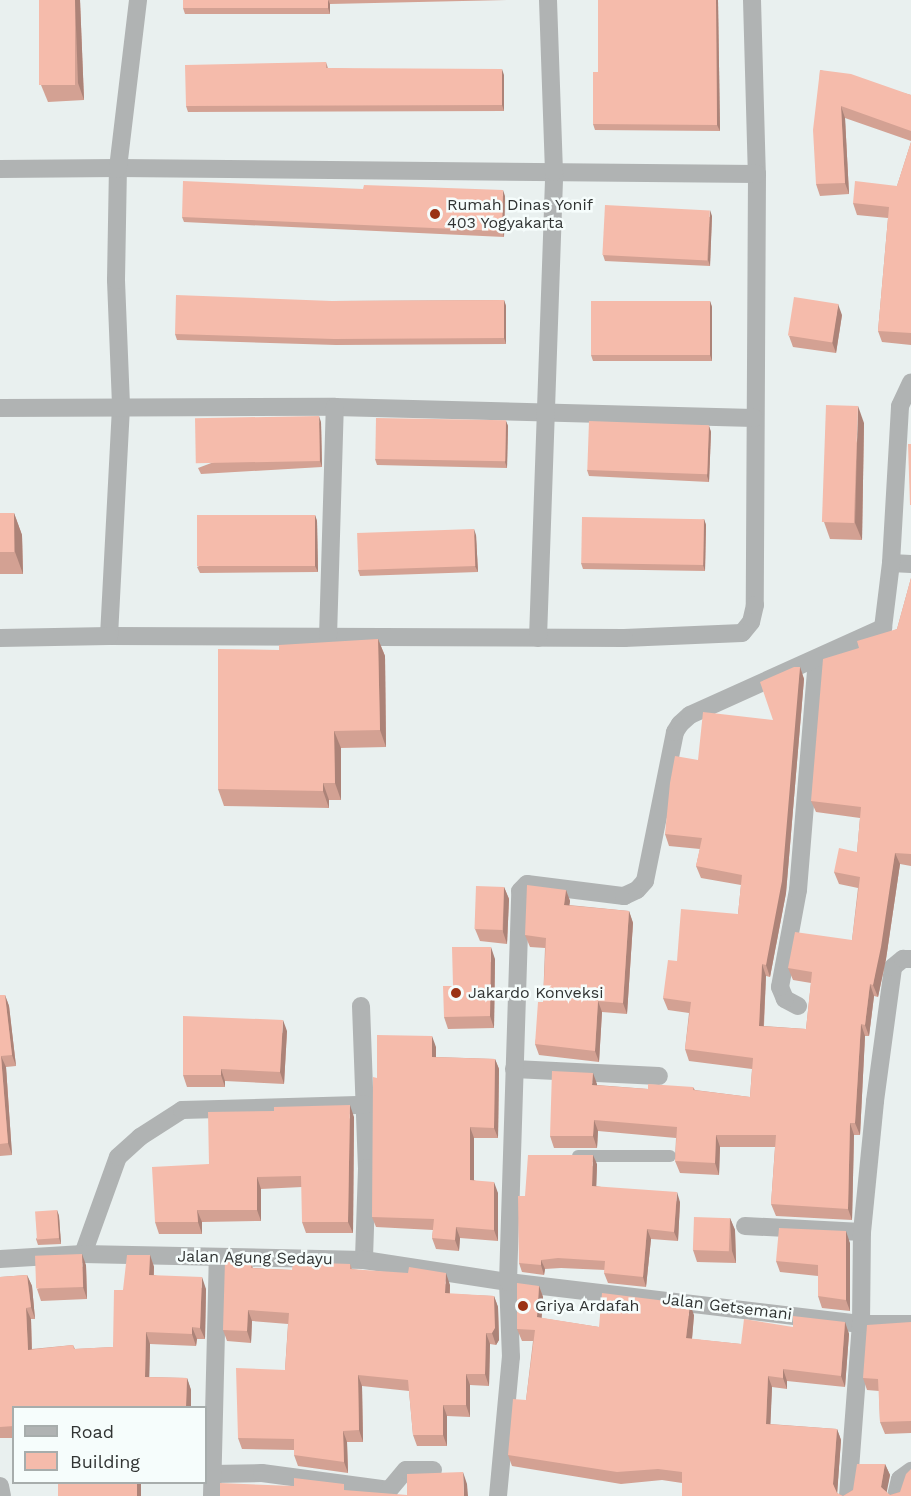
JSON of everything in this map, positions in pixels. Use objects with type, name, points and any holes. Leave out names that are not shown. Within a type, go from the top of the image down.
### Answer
[{"type":"street","points":[[110,636],[121,405],[116,280],[118,168],[138,0]]},
{"type":"street","points":[[538,638],[548,412],[554,172],[548,0]]},
{"type":"street","points":[[0,638],[110,636],[538,638],[742,633],[751,622],[755,606],[754,418],[758,174],[752,0]]},
{"type":"street","points":[[0,169],[758,174]]},
{"type":"street","points":[[498,1496],[511,1357],[508,1282],[517,1156],[514,1069],[523,887],[527,884],[624,896],[637,890],[645,881],[680,723],[690,714],[883,628],[891,563],[900,406],[911,382]]},
{"type":"street","points":[[0,408],[121,405],[335,407],[754,418]]},
{"type":"street","points":[[328,637],[335,407]]},
{"type":"street","points":[[891,563],[911,564]]},
{"type":"street","points":[[798,1006],[785,999],[780,987],[798,890],[817,659]]},
{"type":"street","points":[[848,1496],[861,1324],[862,1232],[893,968],[903,959],[911,959]]},
{"type":"street","points":[[361,1006],[366,1105],[364,1260]]},
{"type":"street","points":[[514,1069],[659,1076]]},
{"type":"street","points":[[83,1254],[118,1157],[140,1137],[182,1110],[366,1105]]},
{"type":"street","points":[[745,1226],[862,1232]]},
{"type":"street","name":"Jalan Agung Sedayu","points":[[0,1259],[83,1254],[364,1260],[508,1282]]},
{"type":"street","points":[[212,1496],[218,1258]]},
{"type":"street","name":"Jalan Getsemani","points":[[508,1282],[861,1324],[911,1324]]},
{"type":"street","points":[[212,1474],[262,1473],[389,1490],[406,1470],[433,1470]]},
{"type":"street","points":[[897,1496],[900,1479],[911,1471]]},
{"type":"street","points":[[0,1486],[2,1496]]},
{"type":"lane","points":[[568,1156],[670,1156]]},
{"type":"building","points":[[39,0],[75,0],[75,85],[39,85]]},
{"type":"building","points":[[183,0],[328,0],[328,8],[183,8]]},
{"type":"building","points":[[598,0],[716,0],[717,125],[593,124],[593,72],[598,72]]},
{"type":"building","points":[[326,62],[326,68],[502,69],[502,105],[186,106],[185,65]]},
{"type":"building","points":[[820,70],[851,74],[911,95],[911,131],[841,106],[845,183],[816,184],[813,130]]},
{"type":"building","points":[[911,142],[911,333],[878,331],[889,207],[853,203],[855,181],[897,186]]},
{"type":"building","points":[[183,181],[363,189],[364,185],[503,190],[502,231],[182,217]]},
{"type":"building","points":[[605,205],[710,210],[707,260],[602,255]]},
{"type":"building","points":[[176,295],[332,301],[504,300],[504,338],[334,339],[175,334]]},
{"type":"building","points":[[794,297],[838,304],[832,343],[788,336]]},
{"type":"building","points":[[591,301],[710,301],[710,355],[591,355]]},
{"type":"building","points":[[826,405],[858,406],[854,523],[822,522]]},
{"type":"building","points":[[319,416],[320,461],[196,463],[195,418]]},
{"type":"building","points":[[376,418],[506,420],[505,461],[375,459]]},
{"type":"building","points":[[589,421],[709,425],[707,474],[587,470]]},
{"type":"building","points":[[908,444],[911,444],[911,505],[910,505]]},
{"type":"building","points":[[0,513],[14,513],[14,552],[0,552]]},
{"type":"building","points":[[197,515],[315,515],[315,566],[197,566]]},
{"type":"building","points":[[582,517],[704,519],[703,565],[581,563]]},
{"type":"building","points":[[474,529],[475,566],[358,570],[357,533]]},
{"type":"building","points":[[911,578],[911,854],[895,853],[881,947],[873,985],[870,984],[865,1025],[861,1024],[855,1123],[850,1123],[848,1209],[771,1204],[776,1135],[716,1135],[715,1163],[675,1161],[677,1127],[594,1120],[593,1136],[550,1136],[552,1071],[593,1073],[592,1085],[648,1089],[648,1084],[693,1087],[693,1090],[750,1097],[753,1058],[685,1049],[691,1002],[663,998],[668,960],[677,961],[681,909],[738,914],[742,875],[696,866],[702,838],[665,834],[670,783],[675,756],[698,760],[703,712],[773,720],[760,682],[794,667],[800,667],[782,881],[766,965],[762,964],[759,1026],[806,1029],[812,972],[788,968],[795,932],[852,940],[860,877],[834,872],[839,848],[857,852],[861,807],[811,801],[823,659],[859,648],[857,641],[897,629]]},
{"type":"building","points":[[378,639],[380,730],[334,731],[335,783],[323,783],[323,791],[218,789],[218,649],[279,650],[279,645]]},
{"type":"building","points":[[527,885],[566,890],[564,905],[629,911],[623,1003],[598,1001],[595,1051],[535,1044],[538,1002],[543,1002],[546,938],[525,935]]},
{"type":"building","points":[[476,886],[504,887],[502,930],[474,929]]},
{"type":"building","points":[[452,947],[491,947],[490,1016],[444,1017],[443,986],[453,986]]},
{"type":"building","points":[[0,995],[5,995],[12,1055],[1,1056],[8,1143],[0,1144]]},
{"type":"building","points":[[183,1016],[283,1020],[280,1072],[221,1069],[221,1075],[183,1075]]},
{"type":"building","points":[[377,1035],[432,1036],[432,1057],[495,1059],[494,1128],[470,1127],[470,1180],[494,1182],[494,1230],[456,1227],[455,1240],[432,1238],[434,1219],[372,1217],[373,1077],[377,1078]]},
{"type":"building","points":[[350,1105],[348,1222],[302,1222],[301,1176],[257,1177],[257,1210],[197,1210],[198,1222],[155,1222],[152,1167],[209,1164],[208,1112],[274,1111],[274,1107]]},
{"type":"building","points":[[528,1155],[593,1155],[592,1186],[677,1192],[674,1232],[647,1229],[643,1277],[604,1273],[605,1261],[558,1258],[541,1260],[541,1265],[519,1263],[518,1196],[525,1196]]},
{"type":"building","points":[[57,1210],[59,1238],[37,1239],[35,1212]]},
{"type":"building","points":[[694,1217],[730,1218],[729,1251],[693,1250]]},
{"type":"building","points":[[779,1228],[846,1231],[846,1300],[818,1296],[818,1265],[776,1261]]},
{"type":"building","points":[[82,1254],[83,1287],[36,1289],[35,1256]]},
{"type":"building","points":[[127,1255],[150,1255],[149,1275],[202,1277],[200,1328],[192,1327],[192,1334],[146,1332],[145,1377],[187,1378],[186,1406],[12,1406],[12,1426],[0,1427],[0,1277],[27,1275],[31,1307],[26,1308],[28,1350],[73,1345],[74,1349],[113,1347],[114,1290],[123,1290]]},
{"type":"building","points":[[225,1261],[251,1263],[251,1268],[292,1270],[293,1262],[350,1264],[350,1269],[408,1273],[409,1267],[446,1273],[445,1293],[494,1296],[495,1328],[492,1333],[486,1333],[485,1374],[466,1374],[466,1405],[443,1405],[443,1435],[413,1435],[408,1380],[358,1375],[359,1430],[343,1431],[344,1462],[294,1455],[294,1439],[238,1438],[236,1368],[285,1370],[289,1313],[248,1310],[247,1331],[223,1330]]},
{"type":"building","points":[[517,1283],[539,1286],[537,1317],[599,1327],[602,1293],[690,1304],[686,1338],[741,1344],[744,1319],[793,1327],[793,1316],[845,1322],[841,1376],[783,1369],[783,1378],[768,1376],[766,1424],[837,1429],[833,1484],[837,1493],[843,1496],[682,1496],[682,1472],[658,1469],[617,1472],[508,1455],[513,1399],[526,1400],[535,1330],[517,1329]]},
{"type":"building","points":[[911,1322],[911,1421],[880,1422],[878,1379],[863,1378],[867,1325]]},
{"type":"building","points":[[857,1464],[885,1464],[881,1487],[890,1495],[900,1492],[906,1474],[911,1469],[911,1496],[843,1496],[853,1490]]},
{"type":"building","points":[[463,1472],[464,1496],[220,1496],[220,1483],[294,1486],[294,1478],[344,1484],[344,1490],[407,1495],[407,1474]]},
{"type":"building","points":[[58,1484],[137,1484],[137,1496],[58,1496]]},
{"type":"place","name":"Rumah Dinas Yonif 403 Yogyakarta","points":[[435,214]]},
{"type":"place","name":"Jakardo Konveksi","points":[[456,993]]},
{"type":"place","name":"Griya Ardafah","points":[[523,1306]]}]
